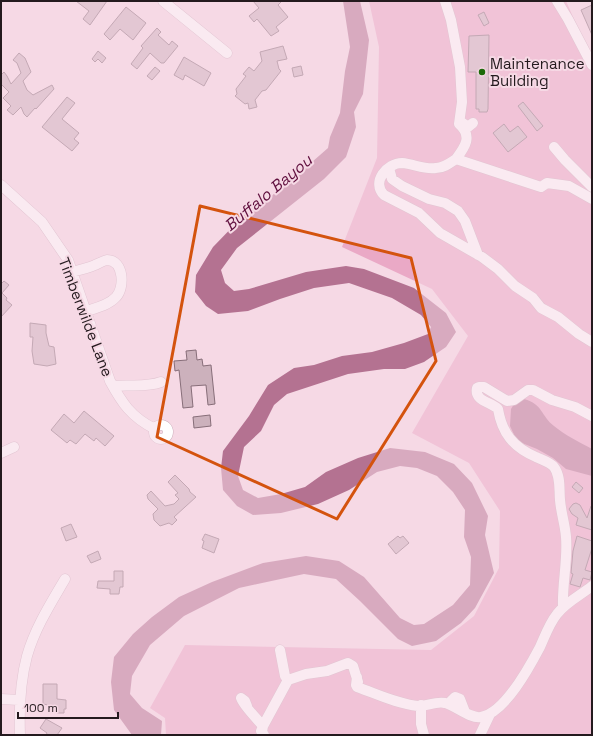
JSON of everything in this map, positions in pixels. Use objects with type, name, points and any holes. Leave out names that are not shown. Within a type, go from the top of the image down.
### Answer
[{"type":"street","points":[[163,1],[227,53]]},
{"type":"street","points":[[445,1],[451,20],[460,67],[462,102],[458,120],[465,132],[467,140],[466,145],[456,159],[440,168],[435,169],[402,163],[389,168],[381,175],[379,184],[381,191],[384,195],[419,213],[440,233],[478,255],[498,269],[519,289],[533,298],[541,308],[558,317],[579,334],[592,342]]},
{"type":"street","points":[[557,1],[592,65]]},
{"type":"street","points":[[458,120],[468,127],[473,123]]},
{"type":"street","points":[[554,148],[592,187]]},
{"type":"street","points":[[456,159],[541,187],[547,183],[569,186],[592,199]]},
{"type":"street","points":[[389,168],[392,179],[402,186],[429,199],[445,203],[458,211],[465,221],[478,255]]},
{"type":"street","name":"Timberwilde Lane","points":[[1,185],[42,222],[68,260],[113,386],[119,398],[128,411],[142,423],[155,429]]},
{"type":"street","points":[[72,272],[106,260],[113,262],[120,268],[122,284],[116,298],[106,304],[86,311]]},
{"type":"street","points":[[113,386],[142,386],[161,382]]},
{"type":"street","points":[[563,607],[566,537],[561,514],[558,475],[555,468],[550,464],[529,454],[511,440],[500,421],[501,404],[514,400],[524,392],[533,390],[552,400],[575,407],[592,416]]},
{"type":"street","points":[[1,453],[14,447]]},
{"type":"street","points":[[20,735],[19,700],[27,656],[44,615],[65,579]]},
{"type":"street","points":[[262,732],[288,680],[306,674],[327,671],[348,663],[353,666],[358,681],[365,690],[405,704],[421,706],[440,702],[448,704],[478,718],[490,714],[502,705],[518,684],[531,663],[552,621],[563,607],[592,586]]},
{"type":"street","points":[[280,650],[285,676],[288,680]]},
{"type":"street","points":[[1,699],[19,700]]},
{"type":"street","points":[[247,706],[262,732]]},
{"type":"street","points":[[421,706],[420,716],[424,735]]},
{"type":"street","points":[[480,735],[490,714]]},
{"type":"highlighted area","points":[[200,206],[411,258],[436,361],[337,519],[157,437]]},
{"type":"shaded area","points":[[343,1],[360,1],[369,40],[363,94],[354,112],[356,127],[346,157],[324,179],[237,248],[221,270],[225,283],[234,291],[249,289],[306,272],[346,266],[364,269],[414,288],[446,313],[456,332],[446,347],[424,362],[405,369],[384,369],[348,374],[287,394],[274,405],[261,431],[244,447],[238,476],[243,490],[258,498],[281,494],[305,487],[326,472],[358,458],[390,448],[425,452],[454,464],[472,483],[488,516],[485,535],[494,573],[475,608],[461,623],[436,641],[412,646],[398,639],[336,579],[304,574],[239,588],[184,616],[150,645],[132,676],[130,694],[142,708],[162,721],[161,735],[132,735],[114,710],[111,682],[114,657],[133,634],[152,617],[179,597],[212,582],[263,563],[306,556],[339,561],[364,577],[400,618],[414,625],[424,624],[453,605],[470,585],[471,557],[464,537],[465,510],[453,492],[437,476],[417,468],[400,466],[377,472],[349,490],[318,504],[281,513],[253,515],[237,506],[223,490],[221,468],[223,451],[249,416],[268,385],[294,368],[314,365],[342,356],[372,352],[404,343],[428,334],[431,327],[421,315],[392,298],[349,283],[314,288],[248,311],[218,314],[206,306],[195,292],[196,275],[213,247],[244,215],[288,183],[328,148],[330,137],[340,113],[345,71],[350,47]]},
{"type":"shaded area","points":[[369,1],[566,1],[581,35],[592,55],[592,735],[166,735],[165,718],[150,708],[185,645],[431,650],[474,616],[499,568],[500,511],[469,463],[412,433],[468,336],[432,289],[342,247],[377,158],[379,47]]},
{"type":"shaded area","points":[[524,399],[535,404],[558,429],[592,449],[592,476],[566,469],[553,458],[516,439],[510,426],[511,409],[514,404]]},
{"type":"building","points":[[76,1],[107,1],[90,25],[83,19],[89,11]]},
{"type":"building","points":[[253,1],[282,1],[278,5],[288,17],[276,27],[279,31],[271,36],[257,19],[254,22],[249,16],[259,8]]},
{"type":"building","points":[[592,5],[592,35],[581,10]]},
{"type":"building","points":[[126,7],[146,23],[133,40],[120,29],[110,40],[104,34]]},
{"type":"building","points":[[484,12],[489,23],[484,26],[478,15]]},
{"type":"building","points":[[157,28],[161,32],[158,35],[169,45],[172,41],[178,46],[164,63],[161,63],[150,53],[137,69],[131,64],[143,48],[141,46]]},
{"type":"building","name":"Maintenance Building","points":[[489,35],[488,109],[487,112],[479,112],[479,109],[476,109],[476,72],[468,72],[469,36]]},
{"type":"building","points":[[283,46],[287,59],[277,61],[281,71],[266,90],[262,91],[255,100],[257,107],[249,109],[248,103],[245,104],[235,96],[237,94],[236,89],[246,76],[243,74],[249,67],[254,71],[262,61],[260,52]]},
{"type":"building","points":[[98,51],[106,58],[102,63],[98,59],[95,62],[92,59]]},
{"type":"building","points":[[19,53],[25,58],[31,72],[23,81],[27,90],[33,95],[52,85],[54,89],[27,117],[21,107],[13,115],[7,110],[11,106],[3,98],[9,92],[1,84],[1,75],[4,72],[11,84],[21,73],[17,63],[13,60]]},
{"type":"building","points":[[184,57],[211,73],[204,86],[185,75],[183,80],[174,75]]},
{"type":"building","points":[[301,66],[303,75],[294,77],[292,68]]},
{"type":"building","points":[[155,67],[160,71],[152,80],[147,76]]},
{"type":"building","points":[[67,97],[75,103],[62,119],[79,133],[74,139],[79,143],[72,151],[42,127]]},
{"type":"building","points":[[523,102],[543,126],[537,131],[518,106]]},
{"type":"building","points":[[504,124],[510,132],[518,126],[527,137],[508,152],[493,133]]},
{"type":"building","points":[[4,281],[9,285],[2,293],[7,298],[6,300],[12,305],[1,317],[1,284]]},
{"type":"building","points":[[30,323],[46,325],[49,346],[54,347],[56,364],[47,366],[34,364],[32,351],[33,337],[30,337]]},
{"type":"building","points":[[196,350],[197,360],[202,359],[203,366],[211,365],[215,404],[208,405],[206,385],[191,386],[193,407],[183,408],[179,370],[175,371],[174,361],[187,360],[186,351]]},
{"type":"building","points":[[84,411],[114,436],[105,446],[96,438],[94,441],[85,434],[76,444],[70,440],[67,443],[51,430],[64,414],[74,423]]},
{"type":"building","points":[[210,415],[211,426],[194,428],[193,417]]},
{"type":"building","points":[[175,475],[196,497],[174,517],[177,520],[172,525],[169,523],[160,526],[154,520],[153,514],[158,509],[148,499],[147,495],[151,491],[165,506],[174,504],[179,499],[175,495],[178,493],[168,482]]},
{"type":"building","points":[[576,482],[583,488],[579,493],[572,487]]},
{"type":"building","points":[[576,503],[580,505],[587,518],[592,506],[592,530],[576,525],[578,518],[572,514],[569,509]]},
{"type":"building","points":[[71,524],[77,537],[66,541],[61,528]]},
{"type":"building","points":[[205,534],[219,539],[214,553],[202,548],[204,541],[202,540]]},
{"type":"building","points":[[398,536],[400,538],[403,536],[409,543],[396,554],[388,544]]},
{"type":"building","points":[[577,536],[592,541],[592,548],[585,570],[592,572],[590,580],[583,578],[580,587],[570,584],[573,574],[571,573],[573,551]]},
{"type":"building","points":[[98,551],[101,559],[91,563],[87,556]]},
{"type":"building","points":[[114,571],[123,571],[123,587],[120,587],[119,594],[110,594],[110,589],[97,588],[98,581],[114,581]]},
{"type":"building","points":[[43,684],[57,684],[57,699],[66,700],[66,709],[64,709],[64,713],[57,713],[57,708],[43,704]]},
{"type":"building","points":[[46,719],[62,728],[57,735],[46,735],[47,733],[40,728]]},
{"type":"place","name":"Maintenance Building","points":[[482,72]]},
{"type":"water label","name":"Buffalo Bayou","points":[[268,193]]}]
